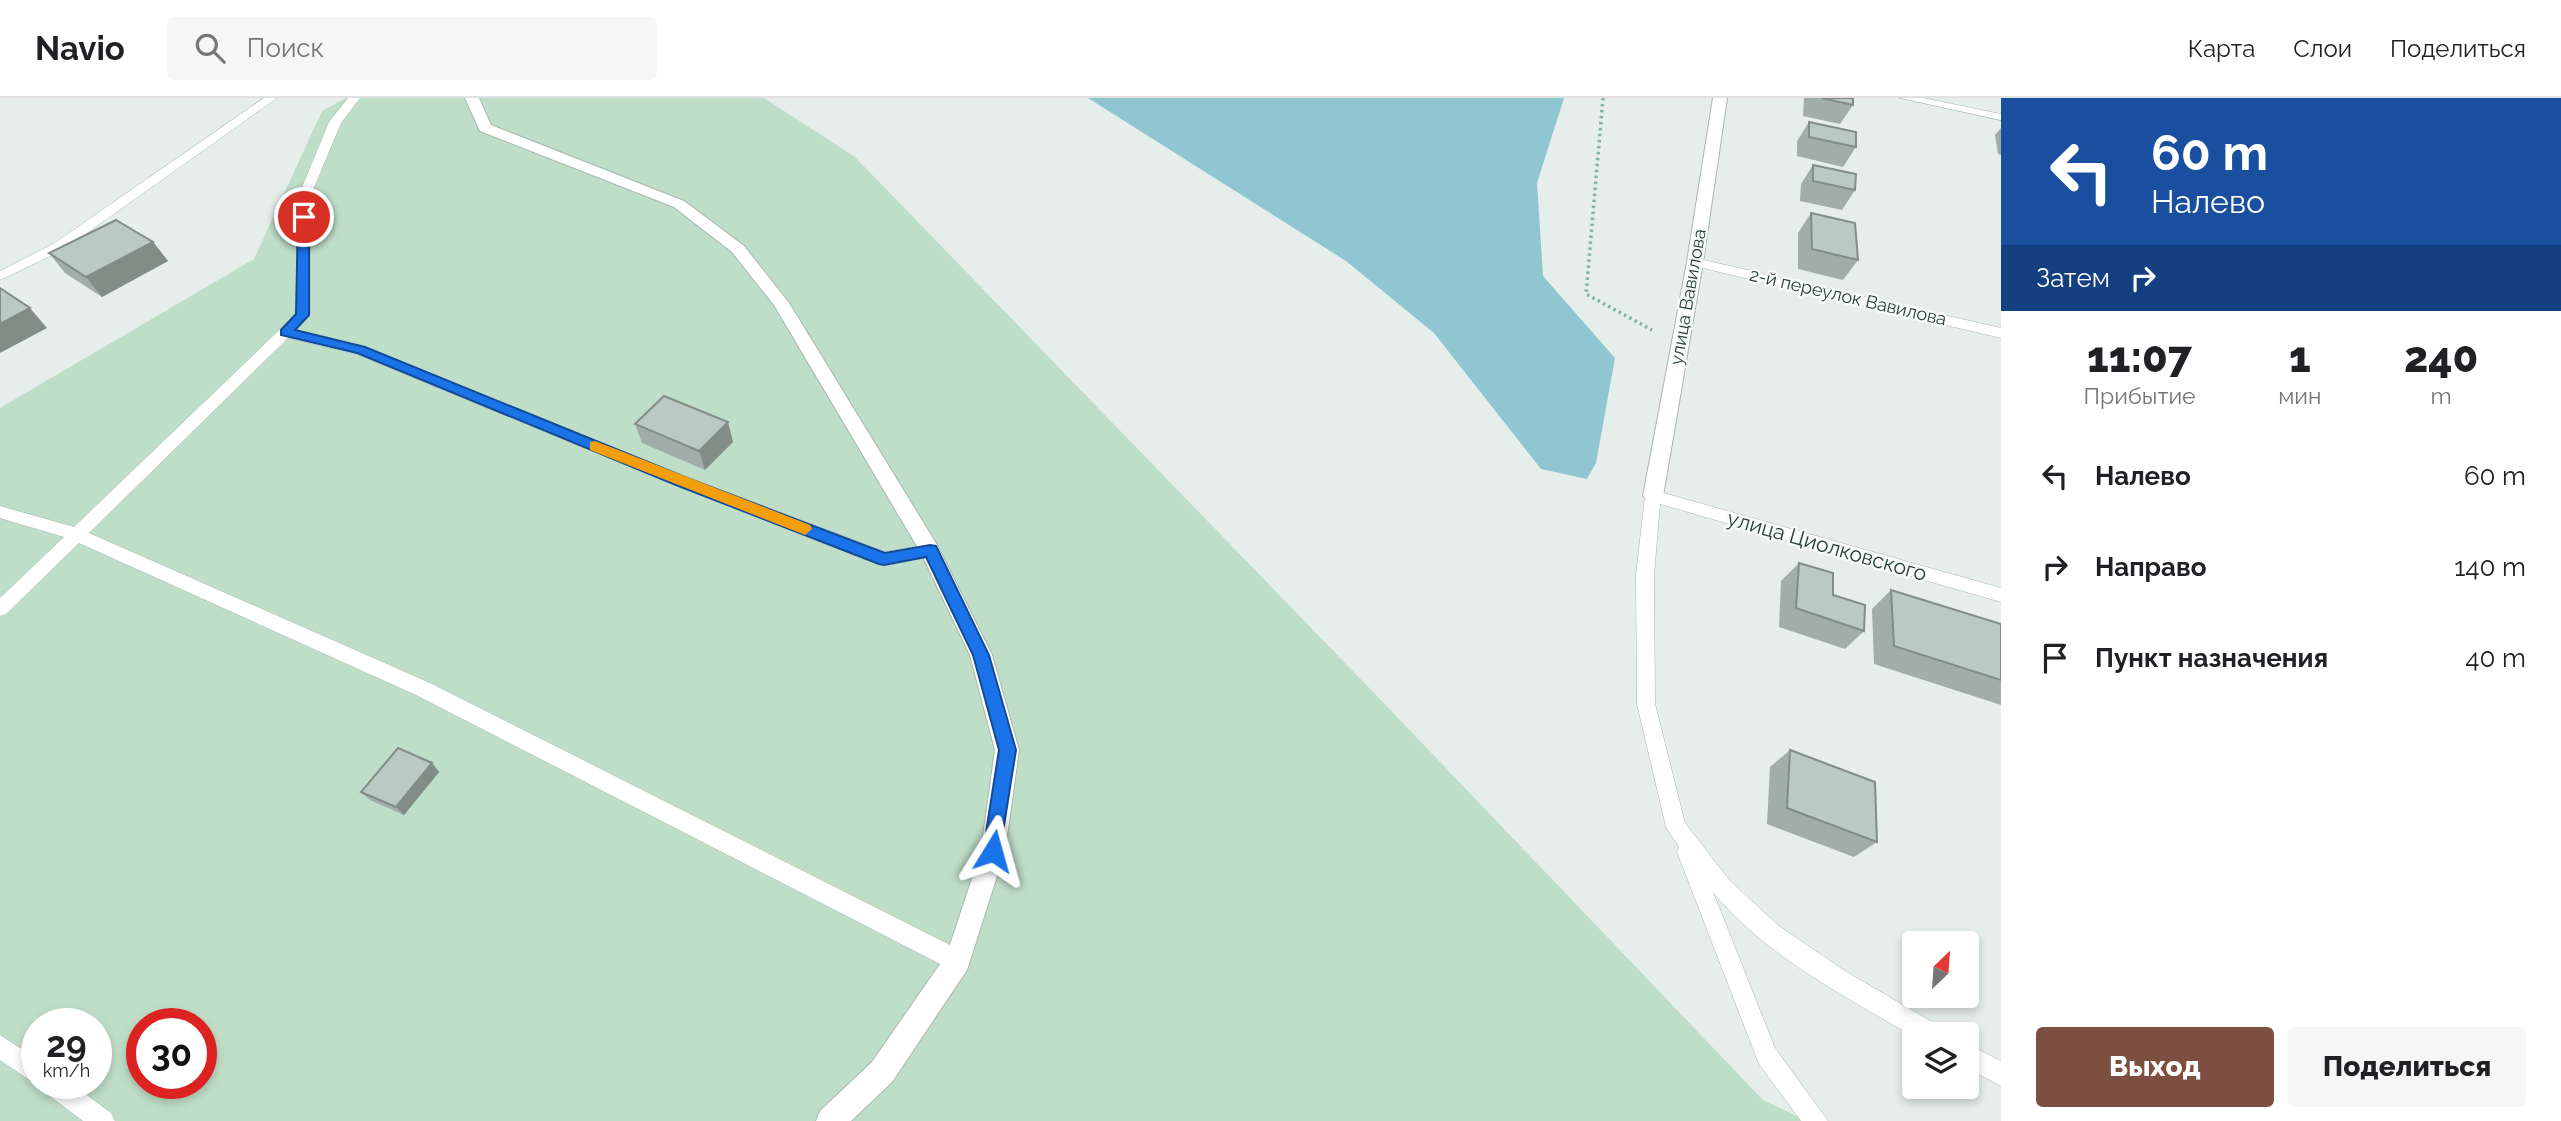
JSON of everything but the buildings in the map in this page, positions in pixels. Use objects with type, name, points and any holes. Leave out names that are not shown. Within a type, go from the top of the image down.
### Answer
[{"type":"street","points":[[472,98],[485,128],[679,204],[738,249],[781,303],[930,550],[981,655],[1007,750],[993,851],[958,961],[882,1072],[830,1121]]},
{"type":"street","name":"улица Вавилова","points":[[1653,496],[1695,262],[1720,98]]},
{"type":"lane","points":[[0,276],[58,247],[271,98]]},
{"type":"lane","points":[[0,609],[303,315],[304,197],[335,122],[354,98]]},
{"type":"lane","points":[[1906,98],[2001,117]]},
{"type":"lane","name":"2-й переулок Вавилова","points":[[1695,262],[2001,333]]},
{"type":"lane","points":[[285,332],[360,350],[681,481],[884,559],[930,550]]},
{"type":"lane","points":[[1653,496],[1645,575],[1646,704],[1676,827],[1723,937],[1767,1056],[1816,1121]]},
{"type":"lane","name":"улица Циолковского","points":[[1653,496],[2001,596]]},
{"type":"lane","points":[[0,512],[78,535],[423,689],[958,961]]},
{"type":"lane","points":[[1676,827],[1723,888],[1771,933],[1837,979],[1910,1022]]},
{"type":"lane","points":[[0,1046],[21,1061]]},
{"type":"lane","points":[[1979,1062],[2001,1074]]},
{"type":"lane","points":[[73,1099],[103,1121]]},
{"type":"path","points":[[1603,98],[1586,294],[1680,346]]},
{"type":"green space","points":[[346,98],[764,98],[855,157],[1378,697],[1763,1100],[1807,1121],[0,1121],[0,408],[254,259],[322,111]]},
{"type":"water","points":[[1088,98],[1564,98],[1537,183],[1543,276],[1615,358],[1596,463],[1587,479],[1541,469],[1434,333],[1346,261]]},
{"type":"slow traffic","points":[[595,446],[805,529]]},
{"type":"route","points":[[304,217],[303,315],[285,332],[360,350],[681,481],[884,559],[930,550],[981,655],[1007,750],[993,851]]}]
